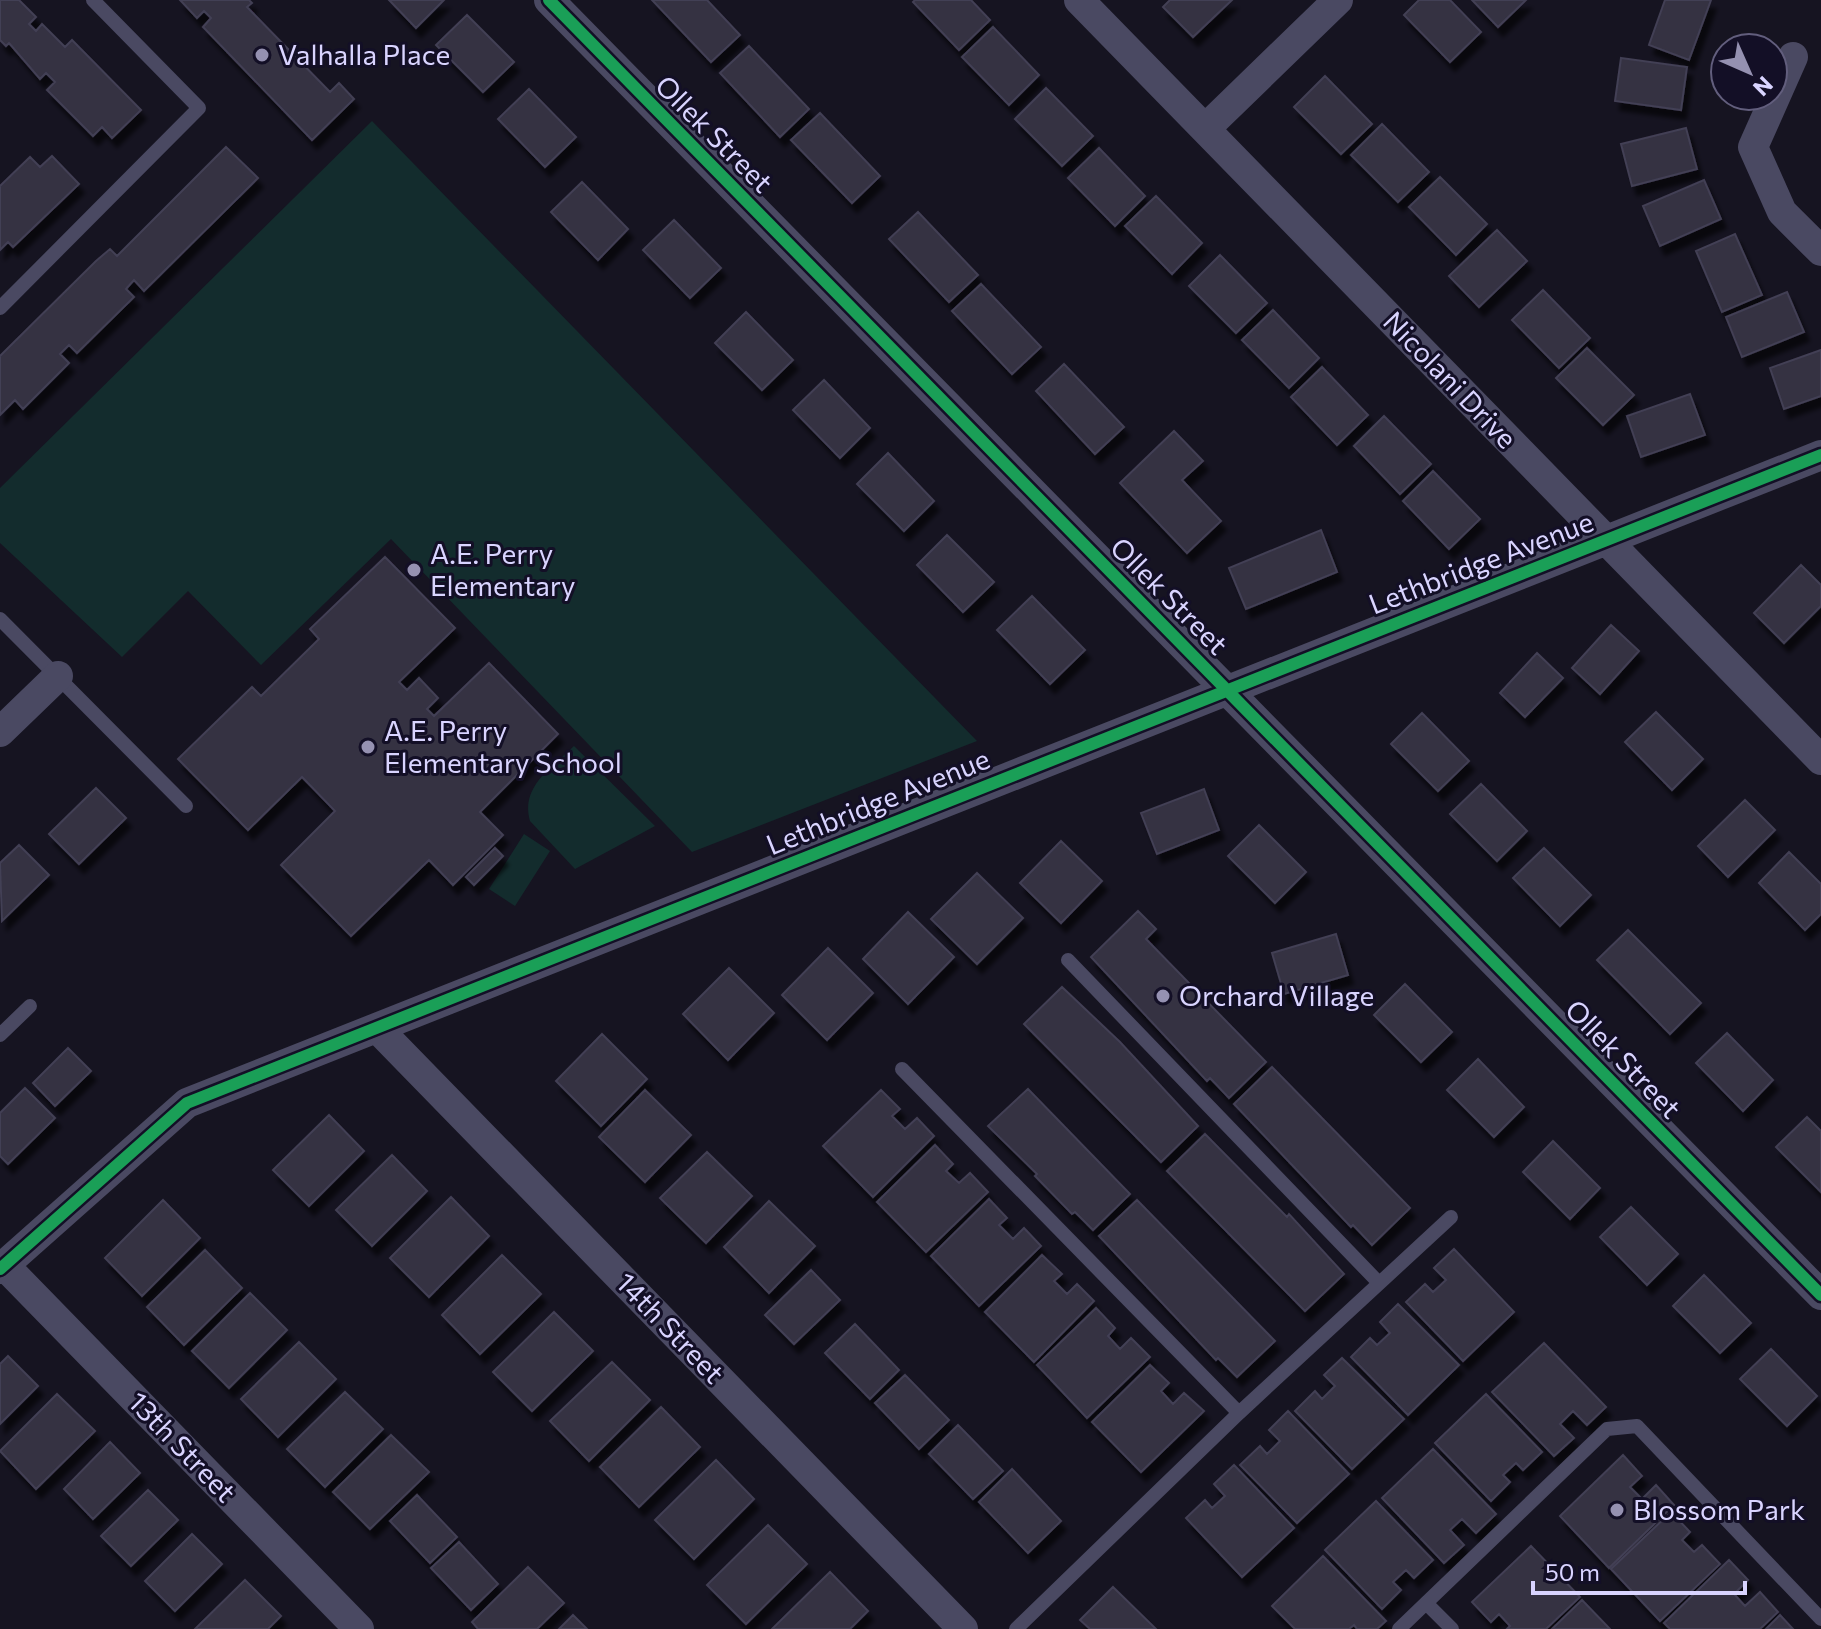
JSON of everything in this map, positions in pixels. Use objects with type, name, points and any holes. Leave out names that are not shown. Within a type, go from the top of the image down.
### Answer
[{"type":"street","name":"Ollek Street","points":[[549,0],[1821,1295]]},
{"type":"street","name":"Nicolani Drive","points":[[1079,0],[1821,760]]},
{"type":"street","points":[[1205,129],[1338,0]]},
{"type":"street","points":[[1793,57],[1753,147],[1782,212],[1821,251]]},
{"type":"street","name":"Lethbridge Avenue","points":[[2,1267],[187,1103],[1821,455]]},
{"type":"street","points":[[0,732],[58,676]]},
{"type":"street","name":"14th Street","points":[[377,1028],[963,1629]]},
{"type":"street","name":"13th Street","points":[[2,1267],[359,1629]]},
{"type":"lane","points":[[0,308],[199,108],[93,0]]},
{"type":"lane","points":[[0,619],[186,806]]},
{"type":"lane","points":[[1068,960],[1379,1283]]},
{"type":"lane","points":[[0,1035],[30,1006]]},
{"type":"lane","points":[[902,1069],[1239,1413]]},
{"type":"lane","points":[[1016,1629],[1239,1413],[1451,1217]]},
{"type":"lane","points":[[1399,1629],[1607,1429],[1637,1426],[1821,1619]]},
{"type":"lane","points":[[1426,1603],[1452,1629]]},
{"type":"green space","points":[[372,121],[977,741],[692,852],[391,539],[261,665],[188,591],[122,657],[0,543],[0,488]]},
{"type":"green space","points":[[574,746],[655,826],[575,869],[530,821],[528,809],[540,779]]},
{"type":"green space","points":[[524,834],[550,851],[515,906],[489,889]]},
{"type":"building","points":[[0,0],[19,0],[36,17],[29,24],[36,31],[42,24],[65,47],[72,40],[141,110],[112,138],[102,127],[93,136],[47,90],[55,82],[46,73],[40,79],[9,43],[6,46],[0,40]]},
{"type":"building","name":"Valhalla Place","points":[[180,0],[249,0],[252,3],[247,7],[330,92],[339,83],[354,99],[312,140],[203,27],[211,18],[204,11],[197,18]]},
{"type":"building","points":[[389,0],[444,0],[416,28]]},
{"type":"building","points":[[652,0],[707,0],[740,35],[711,62]]},
{"type":"building","points":[[971,0],[990,20],[959,50],[913,2]]},
{"type":"building","points":[[1170,0],[1232,0],[1193,37],[1163,7]]},
{"type":"building","points":[[1419,0],[1450,0],[1481,32],[1450,62],[1404,15]]},
{"type":"building","points":[[1472,0],[1526,0],[1498,27]]},
{"type":"building","points":[[1665,0],[1711,0],[1689,60],[1649,45]]},
{"type":"building","points":[[467,15],[514,62],[483,92],[436,45]]},
{"type":"building","points":[[993,27],[1039,75],[1009,105],[962,57]]},
{"type":"building","points":[[749,46],[809,109],[780,137],[720,73]]},
{"type":"building","points":[[1621,58],[1687,67],[1681,110],[1615,101]]},
{"type":"building","points":[[1325,76],[1372,124],[1341,154],[1294,107]]},
{"type":"building","points":[[1046,88],[1093,136],[1062,166],[1015,119]]},
{"type":"building","points":[[529,89],[576,137],[545,167],[498,119]]},
{"type":"building","points":[[820,113],[880,176],[852,203],[791,140]]},
{"type":"building","points":[[1382,124],[1429,172],[1398,202],[1351,155]]},
{"type":"building","points":[[1686,128],[1697,169],[1632,186],[1621,144]]},
{"type":"building","points":[[226,147],[258,178],[144,291],[134,280],[126,289],[134,297],[77,353],[69,345],[60,354],[69,363],[23,409],[15,400],[0,415],[0,356],[110,249],[117,256]]},
{"type":"building","points":[[1099,148],[1145,196],[1115,226],[1068,178]]},
{"type":"building","points":[[52,156],[79,184],[13,247],[8,242],[0,250],[0,186],[30,157],[40,167]]},
{"type":"building","points":[[1440,177],[1487,224],[1456,255],[1409,207]]},
{"type":"building","points":[[1704,180],[1721,219],[1660,246],[1643,206]]},
{"type":"building","points":[[582,182],[628,229],[598,260],[551,212]]},
{"type":"building","points":[[1156,196],[1202,243],[1172,274],[1125,226]]},
{"type":"building","points":[[918,212],[978,275],[949,302],[889,239]]},
{"type":"building","points":[[674,220],[721,268],[690,298],[643,250]]},
{"type":"building","points":[[1497,230],[1527,261],[1479,307],[1449,276]]},
{"type":"building","points":[[1735,234],[1762,295],[1722,312],[1696,251]]},
{"type":"building","points":[[1220,255],[1267,303],[1236,333],[1189,286]]},
{"type":"building","points":[[981,284],[1041,347],[1012,374],[952,311]]},
{"type":"building","points":[[1543,290],[1590,338],[1559,368],[1512,320]]},
{"type":"building","points":[[1787,292],[1804,332],[1742,357],[1726,317]]},
{"type":"building","points":[[1273,310],[1319,358],[1289,388],[1242,340]]},
{"type":"building","points":[[746,312],[793,360],[762,390],[715,343]]},
{"type":"building","points":[[1587,348],[1634,395],[1603,425],[1556,378]]},
{"type":"building","points":[[1821,350],[1821,396],[1784,409],[1770,368]]},
{"type":"building","points":[[1064,364],[1124,427],[1095,454],[1036,391]]},
{"type":"building","points":[[1322,367],[1368,415],[1337,445],[1291,397]]},
{"type":"building","points":[[824,380],[870,428],[840,458],[793,410]]},
{"type":"building","points":[[1690,394],[1705,435],[1641,457],[1627,416]]},
{"type":"building","points":[[1384,416],[1431,464],[1400,494],[1354,446]]},
{"type":"building","points":[[1174,431],[1203,461],[1182,480],[1221,521],[1187,553],[1120,483]]},
{"type":"building","points":[[888,453],[934,501],[904,531],[857,484]]},
{"type":"building","points":[[1433,471],[1480,519],[1449,549],[1403,501]]},
{"type":"building","points":[[1321,530],[1337,572],[1246,609],[1229,568]]},
{"type":"building","points":[[947,535],[994,582],[963,612],[917,565]]},
{"type":"building","name":"A.E. Perry Elementary School","points":[[385,557],[455,628],[399,682],[407,690],[419,678],[438,698],[427,709],[434,716],[489,663],[558,734],[480,812],[503,835],[453,885],[429,860],[351,936],[281,865],[335,811],[302,777],[248,830],[178,759],[252,687],[261,696],[319,639],[310,629]]},
{"type":"building","points":[[1801,565],[1821,585],[1821,606],[1784,643],[1754,613]]},
{"type":"building","points":[[1032,596],[1085,650],[1050,684],[997,630]]},
{"type":"building","points":[[1611,625],[1639,651],[1600,694],[1572,668]]},
{"type":"building","points":[[1537,653],[1563,678],[1525,717],[1500,693]]},
{"type":"building","points":[[1656,712],[1703,759],[1672,790],[1625,742]]},
{"type":"building","points":[[1422,713],[1469,761],[1438,791],[1391,744]]},
{"type":"building","points":[[1481,784],[1527,831],[1497,861],[1450,814]]},
{"type":"building","points":[[96,788],[126,818],[79,864],[49,834]]},
{"type":"building","points":[[1204,789],[1219,830],[1157,854],[1141,813]]},
{"type":"building","points":[[1745,800],[1775,830],[1728,877],[1698,846]]},
{"type":"building","points":[[1259,825],[1306,872],[1275,903],[1228,856]]},
{"type":"building","points":[[1061,841],[1102,881],[1061,923],[1020,883]]},
{"type":"building","points":[[19,845],[49,875],[2,921],[0,863]]},
{"type":"building","points":[[495,848],[503,856],[474,885],[466,877]]},
{"type":"building","points":[[1544,848],[1591,895],[1560,926],[1513,878]]},
{"type":"building","points":[[1789,852],[1821,884],[1821,914],[1805,930],[1759,883]]},
{"type":"building","points":[[977,873],[1023,918],[977,964],[931,919]]},
{"type":"building","name":"Orchard Village","points":[[1138,911],[1156,929],[1146,939],[1266,1062],[1229,1098],[1210,1078],[1207,1081],[1091,957]]},
{"type":"building","points":[[908,912],[954,957],[908,1004],[863,959]]},
{"type":"building","points":[[1628,930],[1701,1003],[1670,1034],[1597,960]]},
{"type":"building","points":[[1336,934],[1348,975],[1284,994],[1272,953]]},
{"type":"building","points":[[828,948],[873,993],[827,1040],[782,995]]},
{"type":"building","points":[[729,968],[774,1013],[728,1060],[683,1014]]},
{"type":"building","points":[[1405,984],[1452,1032],[1421,1062],[1374,1015]]},
{"type":"building","name":"Orchard Village","points":[[1062,987],[1120,1042],[1198,1126],[1161,1162],[1024,1024]]},
{"type":"building","points":[[1727,1033],[1773,1080],[1743,1111],[1696,1063]]},
{"type":"building","points":[[602,1034],[647,1079],[601,1126],[556,1081]]},
{"type":"building","points":[[68,1048],[91,1071],[55,1106],[33,1083]]},
{"type":"building","points":[[1478,1059],[1524,1107],[1494,1137],[1447,1090]]},
{"type":"building","name":"Orchard Village","points":[[1272,1067],[1410,1208],[1372,1245],[1353,1225],[1351,1227],[1234,1104]]},
{"type":"building","points":[[25,1088],[55,1118],[8,1164],[0,1156],[0,1113]]},
{"type":"building","points":[[1028,1089],[1130,1194],[1093,1230],[1075,1212],[1072,1214],[988,1126]]},
{"type":"building","points":[[645,1090],[691,1135],[645,1182],[599,1137]]},
{"type":"building","points":[[881,1090],[900,1109],[892,1116],[905,1129],[917,1118],[934,1136],[873,1197],[823,1146]]},
{"type":"building","points":[[329,1115],[364,1151],[309,1206],[273,1170]]},
{"type":"building","points":[[1807,1117],[1821,1131],[1821,1192],[1776,1147]]},
{"type":"building","points":[[1205,1134],[1287,1217],[1289,1214],[1344,1274],[1305,1311],[1167,1171]]},
{"type":"building","points":[[1553,1141],[1600,1188],[1570,1219],[1523,1172]]},
{"type":"building","points":[[935,1145],[953,1164],[946,1171],[959,1183],[970,1173],[988,1192],[926,1252],[877,1202]]},
{"type":"building","points":[[707,1152],[752,1196],[706,1243],[660,1198]]},
{"type":"building","points":[[392,1155],[427,1191],[372,1246],[336,1210]]},
{"type":"building","points":[[451,1197],[489,1236],[429,1297],[390,1258]]},
{"type":"building","points":[[989,1199],[1007,1218],[999,1225],[1013,1239],[1024,1228],[1041,1246],[979,1306],[931,1256]]},
{"type":"building","points":[[163,1200],[200,1238],[142,1296],[105,1258]]},
{"type":"building","points":[[1137,1200],[1275,1341],[1237,1377],[1218,1358],[1216,1360],[1099,1236]]},
{"type":"building","points":[[769,1201],[815,1246],[769,1293],[724,1247]]},
{"type":"building","points":[[1631,1207],[1678,1254],[1647,1285],[1600,1237]]},
{"type":"building","points":[[1454,1249],[1514,1312],[1463,1361],[1406,1302],[1425,1284],[1433,1292],[1446,1280],[1434,1268]]},
{"type":"building","points":[[205,1250],[242,1288],[184,1345],[147,1307]]},
{"type":"building","points":[[502,1255],[541,1294],[480,1354],[442,1315]]},
{"type":"building","points":[[1042,1255],[1062,1274],[1054,1281],[1067,1294],[1077,1284],[1094,1301],[1034,1362],[985,1312]]},
{"type":"building","points":[[811,1270],[840,1300],[794,1344],[765,1315]]},
{"type":"building","points":[[1704,1275],[1751,1323],[1720,1353],[1673,1306]]},
{"type":"building","points":[[250,1293],[287,1330],[229,1388],[192,1351]]},
{"type":"building","points":[[1398,1304],[1459,1365],[1408,1415],[1351,1357],[1370,1338],[1377,1345],[1390,1333],[1380,1322]]},
{"type":"building","points":[[1096,1308],[1115,1328],[1108,1336],[1120,1349],[1131,1338],[1150,1357],[1087,1418],[1037,1365]]},
{"type":"building","points":[[554,1312],[593,1351],[532,1411],[493,1372]]},
{"type":"building","points":[[855,1324],[899,1370],[870,1399],[825,1353]]},
{"type":"building","points":[[299,1342],[336,1379],[278,1437],[241,1399]]},
{"type":"building","points":[[1544,1343],[1606,1407],[1587,1425],[1573,1411],[1560,1424],[1574,1438],[1554,1456],[1492,1392]]},
{"type":"building","points":[[1771,1349],[1817,1396],[1787,1426],[1740,1379]]},
{"type":"building","points":[[8,1356],[38,1386],[0,1424],[0,1364]]},
{"type":"building","points":[[1342,1358],[1404,1419],[1352,1469],[1295,1411],[1315,1391],[1322,1399],[1335,1386],[1324,1375]]},
{"type":"building","points":[[612,1362],[650,1400],[589,1461],[550,1421]]},
{"type":"building","points":[[1150,1365],[1169,1383],[1161,1391],[1173,1404],[1184,1393],[1204,1411],[1141,1472],[1092,1422]]},
{"type":"building","points":[[905,1375],[949,1420],[919,1449],[875,1403]]},
{"type":"building","points":[[345,1392],[383,1429],[325,1487],[287,1449]]},
{"type":"building","points":[[57,1394],[95,1431],[36,1489],[0,1451]]},
{"type":"building","points":[[1486,1394],[1542,1452],[1523,1470],[1516,1463],[1503,1475],[1510,1482],[1491,1501],[1435,1443]]},
{"type":"building","points":[[661,1407],[700,1447],[639,1507],[600,1467]]},
{"type":"building","points":[[1288,1411],[1349,1474],[1297,1523],[1240,1465],[1260,1446],[1267,1454],[1280,1441],[1269,1430]]},
{"type":"building","points":[[958,1425],[1003,1471],[973,1499],[929,1454]]},
{"type":"building","points":[[391,1435],[429,1472],[370,1529],[333,1492]]},
{"type":"building","points":[[110,1442],[140,1473],[93,1519],[64,1489]]},
{"type":"building","points":[[1433,1449],[1496,1514],[1476,1533],[1462,1519],[1450,1530],[1464,1545],[1444,1563],[1382,1498]]},
{"type":"building","name":"Blossom Park","points":[[1623,1455],[1642,1476],[1630,1487],[1642,1499],[1656,1485],[1674,1505],[1609,1568],[1560,1516]]},
{"type":"building","points":[[716,1460],[754,1499],[694,1559],[655,1520]]},
{"type":"building","points":[[1234,1465],[1294,1528],[1242,1577],[1186,1518],[1205,1500],[1212,1508],[1225,1496],[1214,1484]]},
{"type":"building","points":[[1012,1469],[1061,1521],[1028,1553],[979,1502]]},
{"type":"building","points":[[148,1490],[178,1520],[131,1566],[101,1536]]},
{"type":"building","points":[[417,1495],[457,1537],[430,1563],[390,1521]]},
{"type":"building","points":[[1376,1501],[1433,1560],[1414,1578],[1406,1570],[1393,1582],[1401,1590],[1382,1609],[1325,1550]]},
{"type":"building","name":"Blossom Park","points":[[1671,1512],[1690,1532],[1682,1540],[1694,1552],[1702,1545],[1720,1564],[1660,1621],[1611,1569]]},
{"type":"building","points":[[768,1525],[807,1564],[746,1624],[707,1585]]},
{"type":"building","points":[[192,1534],[222,1564],[175,1611],[145,1581]]},
{"type":"building","points":[[459,1542],[498,1584],[471,1610],[431,1568]]},
{"type":"building","points":[[1531,1546],[1580,1597],[1546,1629],[1507,1629],[1510,1626],[1499,1614],[1491,1622],[1472,1602]]},
{"type":"building","points":[[1323,1556],[1386,1621],[1377,1629],[1357,1629],[1354,1625],[1349,1629],[1295,1629],[1272,1606]]},
{"type":"building","name":"Blossom Park","points":[[1729,1560],[1748,1580],[1734,1594],[1745,1606],[1760,1592],[1778,1612],[1760,1629],[1670,1629],[1664,1623]]},
{"type":"building","points":[[528,1567],[564,1603],[537,1629],[478,1629],[472,1622]]},
{"type":"building","points":[[830,1572],[868,1611],[850,1629],[772,1629]]},
{"type":"building","points":[[245,1580],[281,1616],[268,1629],[195,1629]]},
{"type":"building","points":[[1113,1587],[1156,1629],[1090,1629],[1080,1620]]},
{"type":"building","points":[[1582,1600],[1610,1629],[1552,1629]]},
{"type":"building","points":[[573,1615],[587,1629],[559,1629]]},
{"type":"building","points":[[1780,1615],[1793,1629],[1766,1629]]},
{"type":"cycle path","points":[[549,0],[1821,1295]]},
{"type":"cycle path","points":[[0,1269],[187,1103],[1821,455]]},
{"type":"place","name":"Valhalla Place","points":[[262,55]]},
{"type":"place","name":"A.E. Perry Elementary","points":[[414,570]]},
{"type":"place","name":"A.E. Perry Elementary School","points":[[368,747]]},
{"type":"place","name":"Orchard Village","points":[[1163,996]]},
{"type":"place","name":"Blossom Park","points":[[1617,1510]]}]
